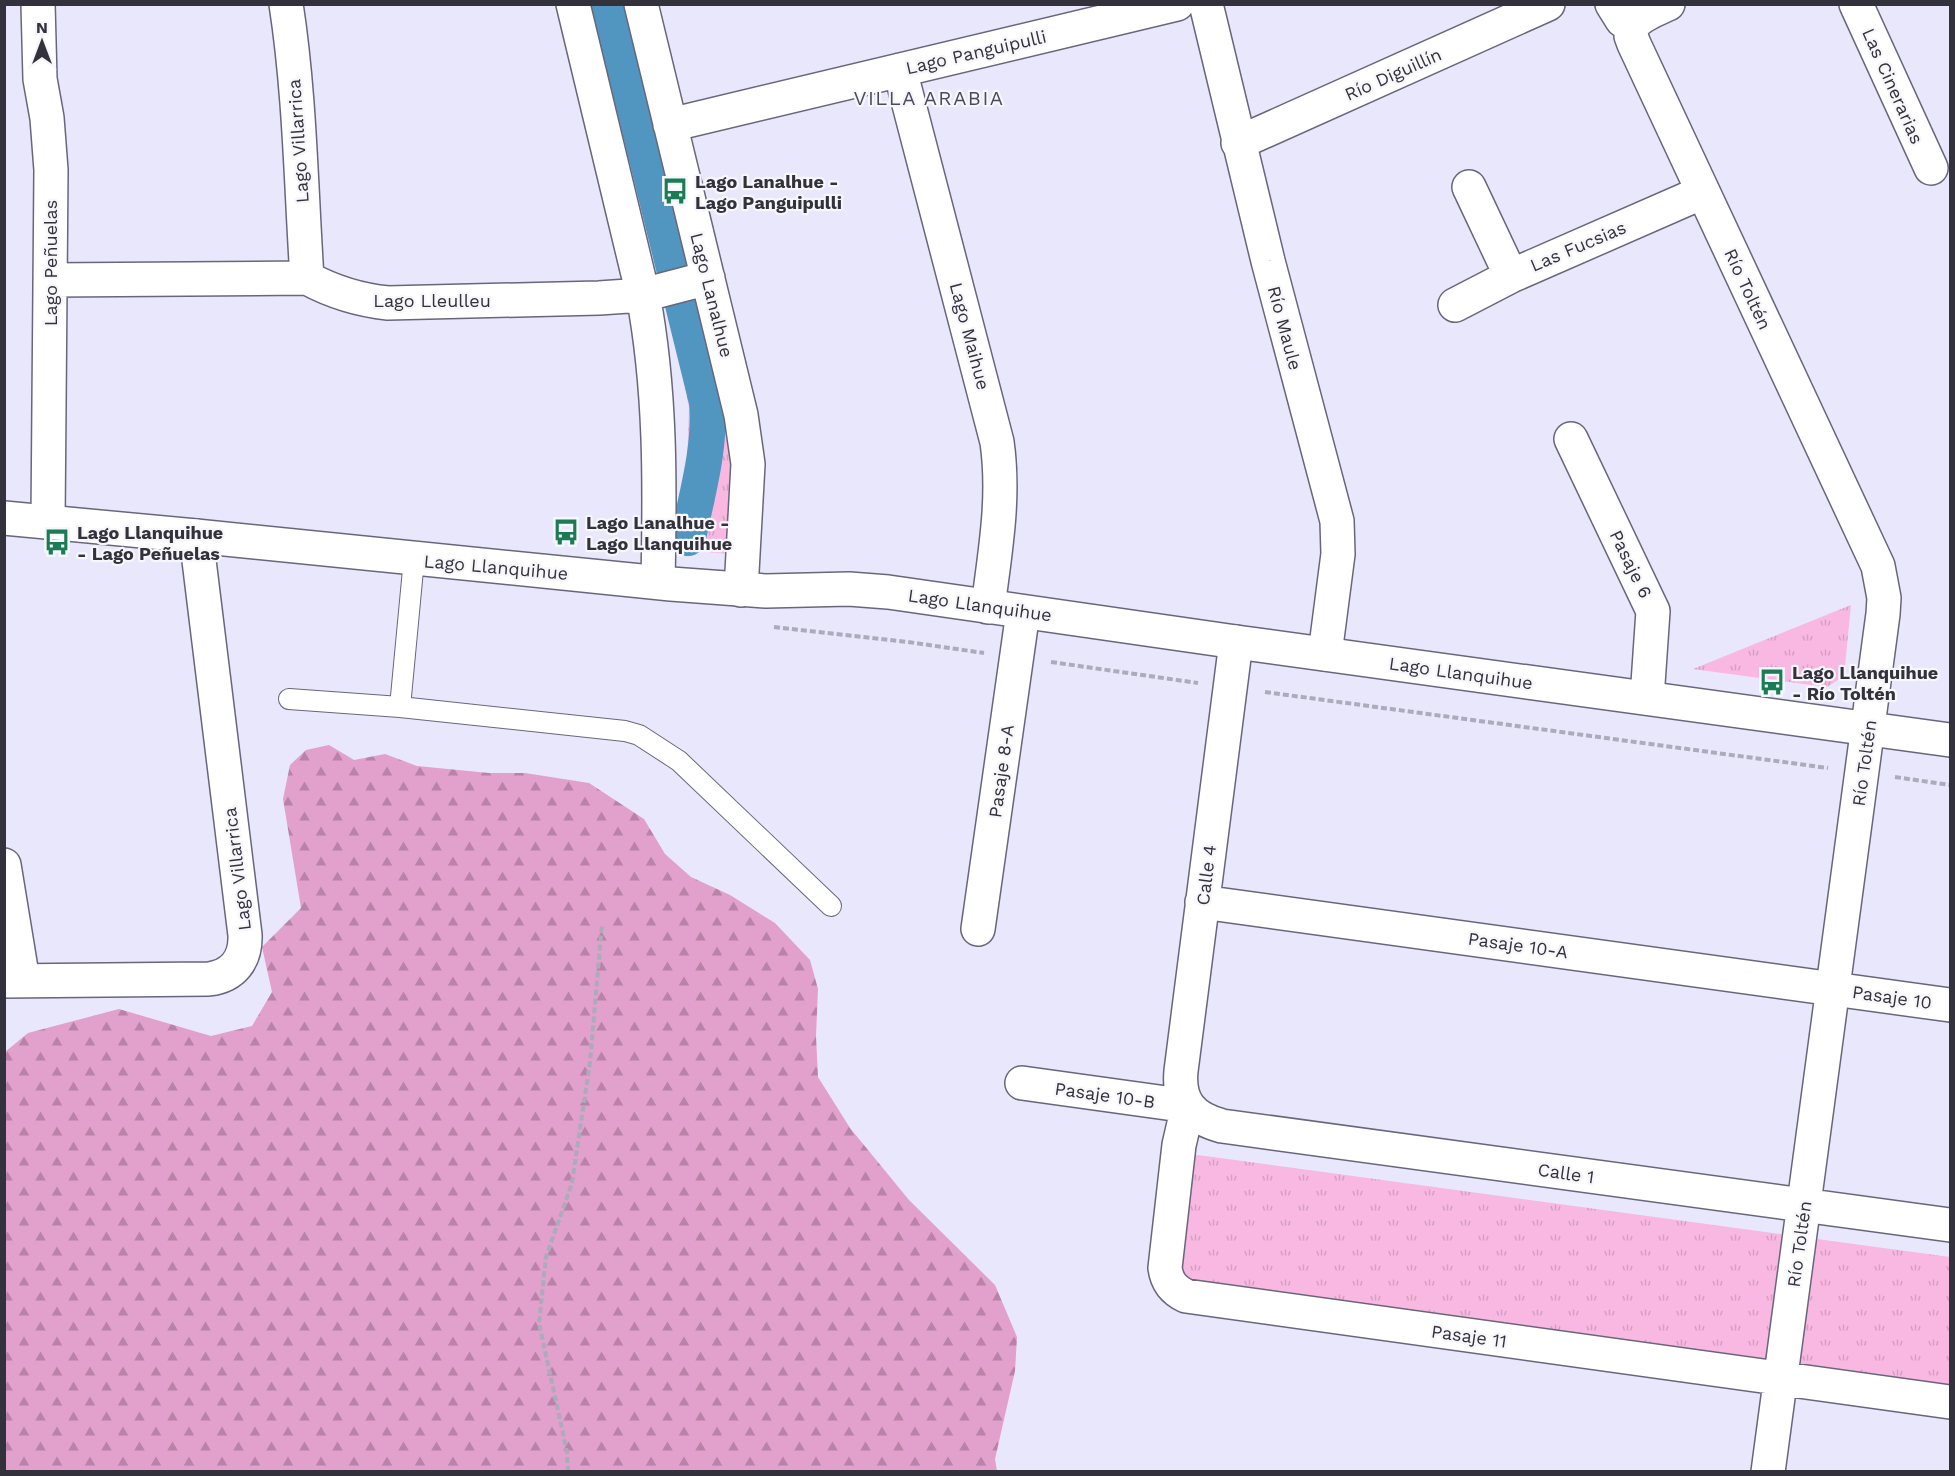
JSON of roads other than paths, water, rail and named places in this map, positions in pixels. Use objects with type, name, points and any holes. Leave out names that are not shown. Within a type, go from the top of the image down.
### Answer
[{"type":"street","name":"Lago Peñuelas","points":[[38,4],[40,79],[50,145],[48,522]]},
{"type":"street","name":"Lago Villarrica","points":[[286,4],[291,34],[297,108],[307,278]]},
{"type":"street","points":[[573,4],[643,295],[651,338],[658,412],[658,582]]},
{"type":"street","name":"Lago Lanalhue","points":[[641,4],[746,443],[748,464],[741,590]]},
{"type":"street","name":"Lago Panguipulli","points":[[670,125],[1177,4]]},
{"type":"street","name":"Río Maule","points":[[1206,4],[1238,143],[1337,521],[1338,554],[1325,654]]},
{"type":"street","name":"Río Diguillín","points":[[1238,143],[1548,4]]},
{"type":"street","points":[[1622,15],[1636,20],[1668,4]]},
{"type":"street","name":"Las Cinerarias","points":[[1856,4],[1931,168]]},
{"type":"street","name":"Río Toltén","points":[[1622,15],[1878,566],[1884,598],[1768,1472]]},
{"type":"street","name":"Lago Maihue","points":[[900,70],[997,442],[1000,468],[1000,510],[988,607]]},
{"type":"street","points":[[1469,187],[1511,276]]},
{"type":"street","name":"Las Fucsias","points":[[1455,305],[1511,276],[1703,192]]},
{"type":"street","name":"Lago Lleulleu","points":[[50,280],[307,278],[348,297],[388,303],[643,295],[708,278]]},
{"type":"street","name":"Pasaje 6","points":[[1571,439],[1653,611],[1647,698]]},
{"type":"street","name":"Lago Llanquihue","points":[[4,518],[741,590],[888,592],[1950,740]]},
{"type":"street","name":"Lago Villarrica","points":[[14,981],[219,977],[237,967],[243,957],[246,946],[245,935],[196,536]]},
{"type":"street","name":"Pasaje 8-A","points":[[978,930],[1023,612]]},
{"type":"street","name":"Calle 4","points":[[1188,1106],[1182,1095],[1181,1071],[1236,642]]},
{"type":"street","points":[[4,865],[14,981]]},
{"type":"street","name":"Pasaje 10-A","points":[[1202,902],[1833,989]]},
{"type":"street","name":"Pasaje 10","points":[[1833,989],[1950,1005]]},
{"type":"street","name":"Pasaje 10-B","points":[[1022,1083],[1188,1106]]},
{"type":"street","name":"Calle 1","points":[[1188,1106],[1197,1116],[1209,1123],[1222,1126],[1950,1225]]},
{"type":"street","name":"Pasaje 11","points":[[1188,1106],[1179,1145],[1165,1268],[1171,1285],[1186,1296],[1950,1402]]},
{"type":"lane","points":[[400,707],[414,559]]},
{"type":"lane","points":[[289,699],[400,707],[625,731],[639,735],[679,761],[831,906]]},
{"type":"waterway","points":[[609,4],[707,402],[705,453],[688,538]]},
{"type":"place","name":"Lago Lanalhue - Lago Panguipulli","points":[[675,191]]},
{"type":"place","name":"Lago Lanalhue - Lago Llanquihue","points":[[566,532]]},
{"type":"place","name":"Lago Llanquihue - Lago Peñuelas","points":[[57,542]]},
{"type":"place","name":"Lago Llanquihue - Río Toltén","points":[[1772,682]]},
{"type":"district","name":"VILLA ARABIA","points":[[929,98]]}]
